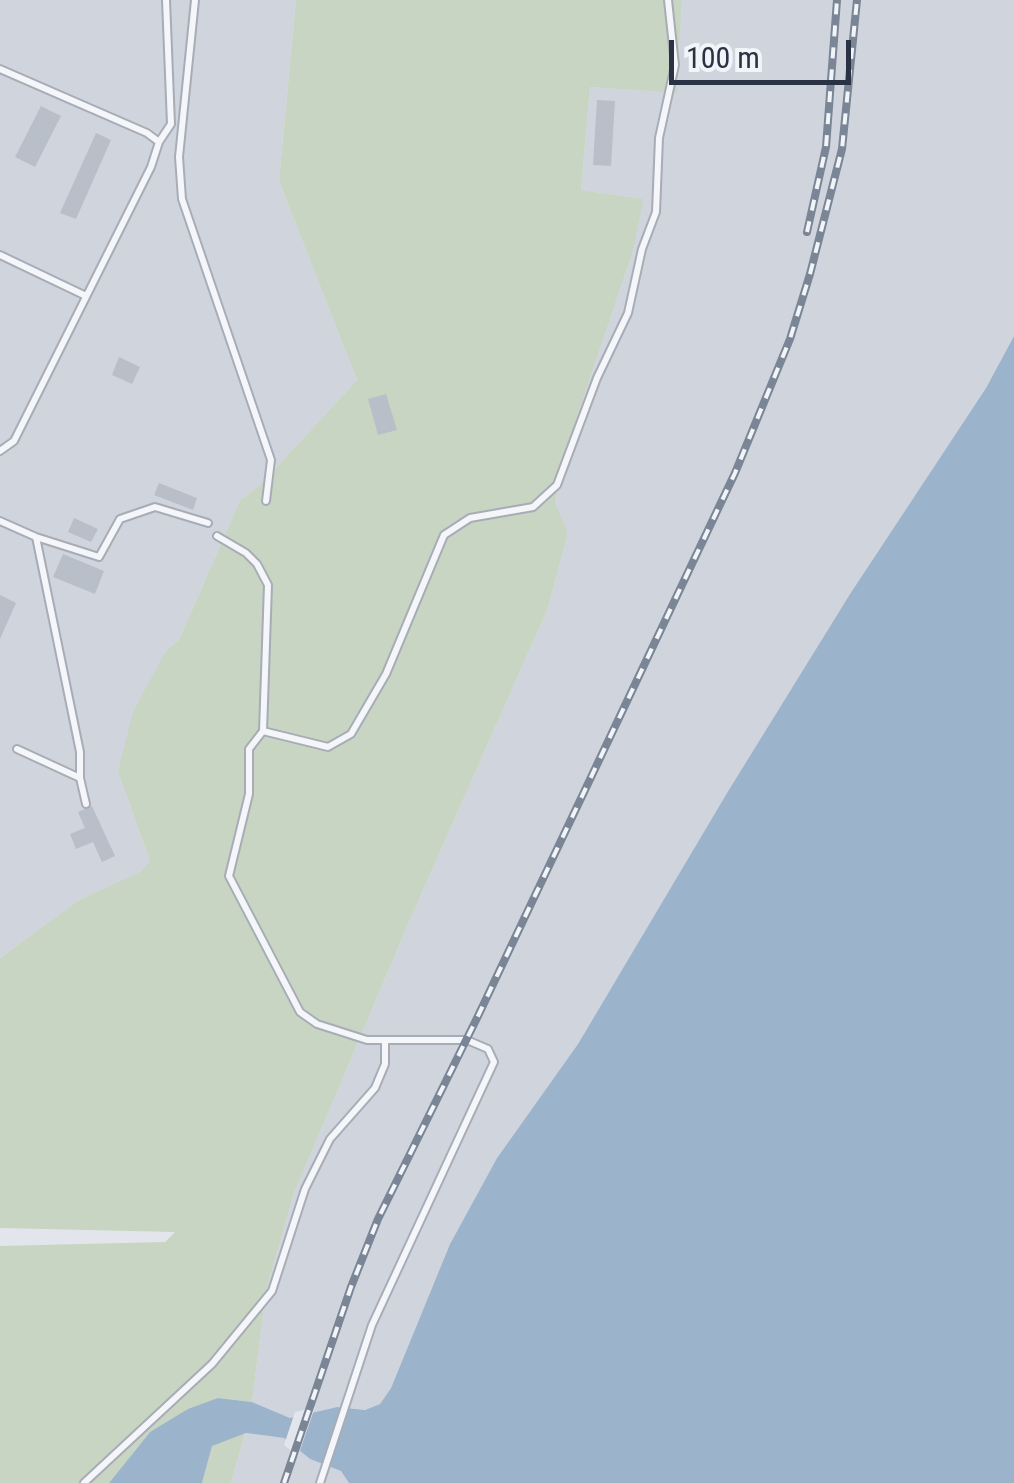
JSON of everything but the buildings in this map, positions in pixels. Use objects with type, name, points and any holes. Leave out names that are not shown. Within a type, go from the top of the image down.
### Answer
[{"type":"lane","points":[[0,451],[14,442],[151,166],[158,142],[171,124],[166,0]]},
{"type":"lane","points":[[195,0],[179,157],[182,199],[271,460],[266,501]]},
{"type":"lane","points":[[263,731],[328,748],[350,734],[386,674],[444,535],[470,518],[533,507],[557,485],[597,378],[628,313],[642,249],[656,212],[659,138],[674,65],[668,0]]},
{"type":"lane","points":[[0,68],[147,132],[158,142]]},
{"type":"lane","points":[[0,255],[86,296]]},
{"type":"lane","points":[[0,521],[99,558],[120,519],[155,507],[208,523]]},
{"type":"lane","points":[[217,536],[246,553],[268,585],[263,731],[249,749],[248,794],[229,876],[300,1012],[318,1024],[366,1040],[456,1038],[488,1049],[494,1062],[393,1275],[320,1483]]},
{"type":"lane","points":[[36,537],[80,752],[86,804]]},
{"type":"lane","points":[[17,748],[80,778]]},
{"type":"lane","points":[[84,1483],[212,1364],[272,1291],[304,1189],[330,1140],[375,1088],[384,1064],[384,1040]]},
{"type":"shaded area","points":[[0,0],[296,0],[279,181],[357,380],[261,484],[240,500],[179,640],[166,651],[118,772],[150,861],[141,871],[79,900],[0,958]]},
{"type":"shaded area","points":[[682,0],[1014,0],[1014,336],[986,388],[850,594],[727,793],[578,1044],[497,1158],[450,1244],[391,1388],[380,1404],[366,1410],[337,1407],[290,1418],[252,1402],[266,1291],[294,1193],[548,608],[568,533],[555,504],[570,438],[634,248],[642,199],[581,190],[590,87],[677,93]]},
{"type":"shaded area","points":[[245,1433],[284,1438],[310,1459],[342,1471],[349,1483],[231,1483]]},
{"type":"green space","points":[[296,0],[682,0],[677,93],[590,87],[581,190],[643,199],[634,248],[570,438],[555,503],[568,533],[548,608],[294,1193],[266,1291],[252,1402],[218,1398],[150,1432],[109,1483],[0,1483],[0,1246],[165,1242],[175,1232],[0,1228],[0,958],[79,900],[141,871],[150,861],[118,772],[133,712],[166,651],[179,640],[240,500],[261,484],[357,380],[279,181]]},
{"type":"green space","points":[[245,1433],[231,1483],[202,1483],[212,1445]]},
{"type":"water","points":[[1014,336],[1014,1483],[349,1483],[341,1471],[310,1459],[284,1438],[246,1433],[212,1446],[202,1483],[109,1483],[150,1432],[188,1409],[218,1398],[252,1402],[290,1418],[337,1407],[365,1410],[380,1404],[391,1388],[450,1244],[497,1158],[578,1044],[727,793],[850,594],[986,388]]},
{"type":"pier","points":[[315,1407],[298,1456],[284,1445],[295,1412]]},
{"type":"railway","points":[[807,232],[826,147],[837,0]]},
{"type":"railway","points":[[284,1483],[378,1219],[735,473],[790,339],[842,149],[857,0]]}]
